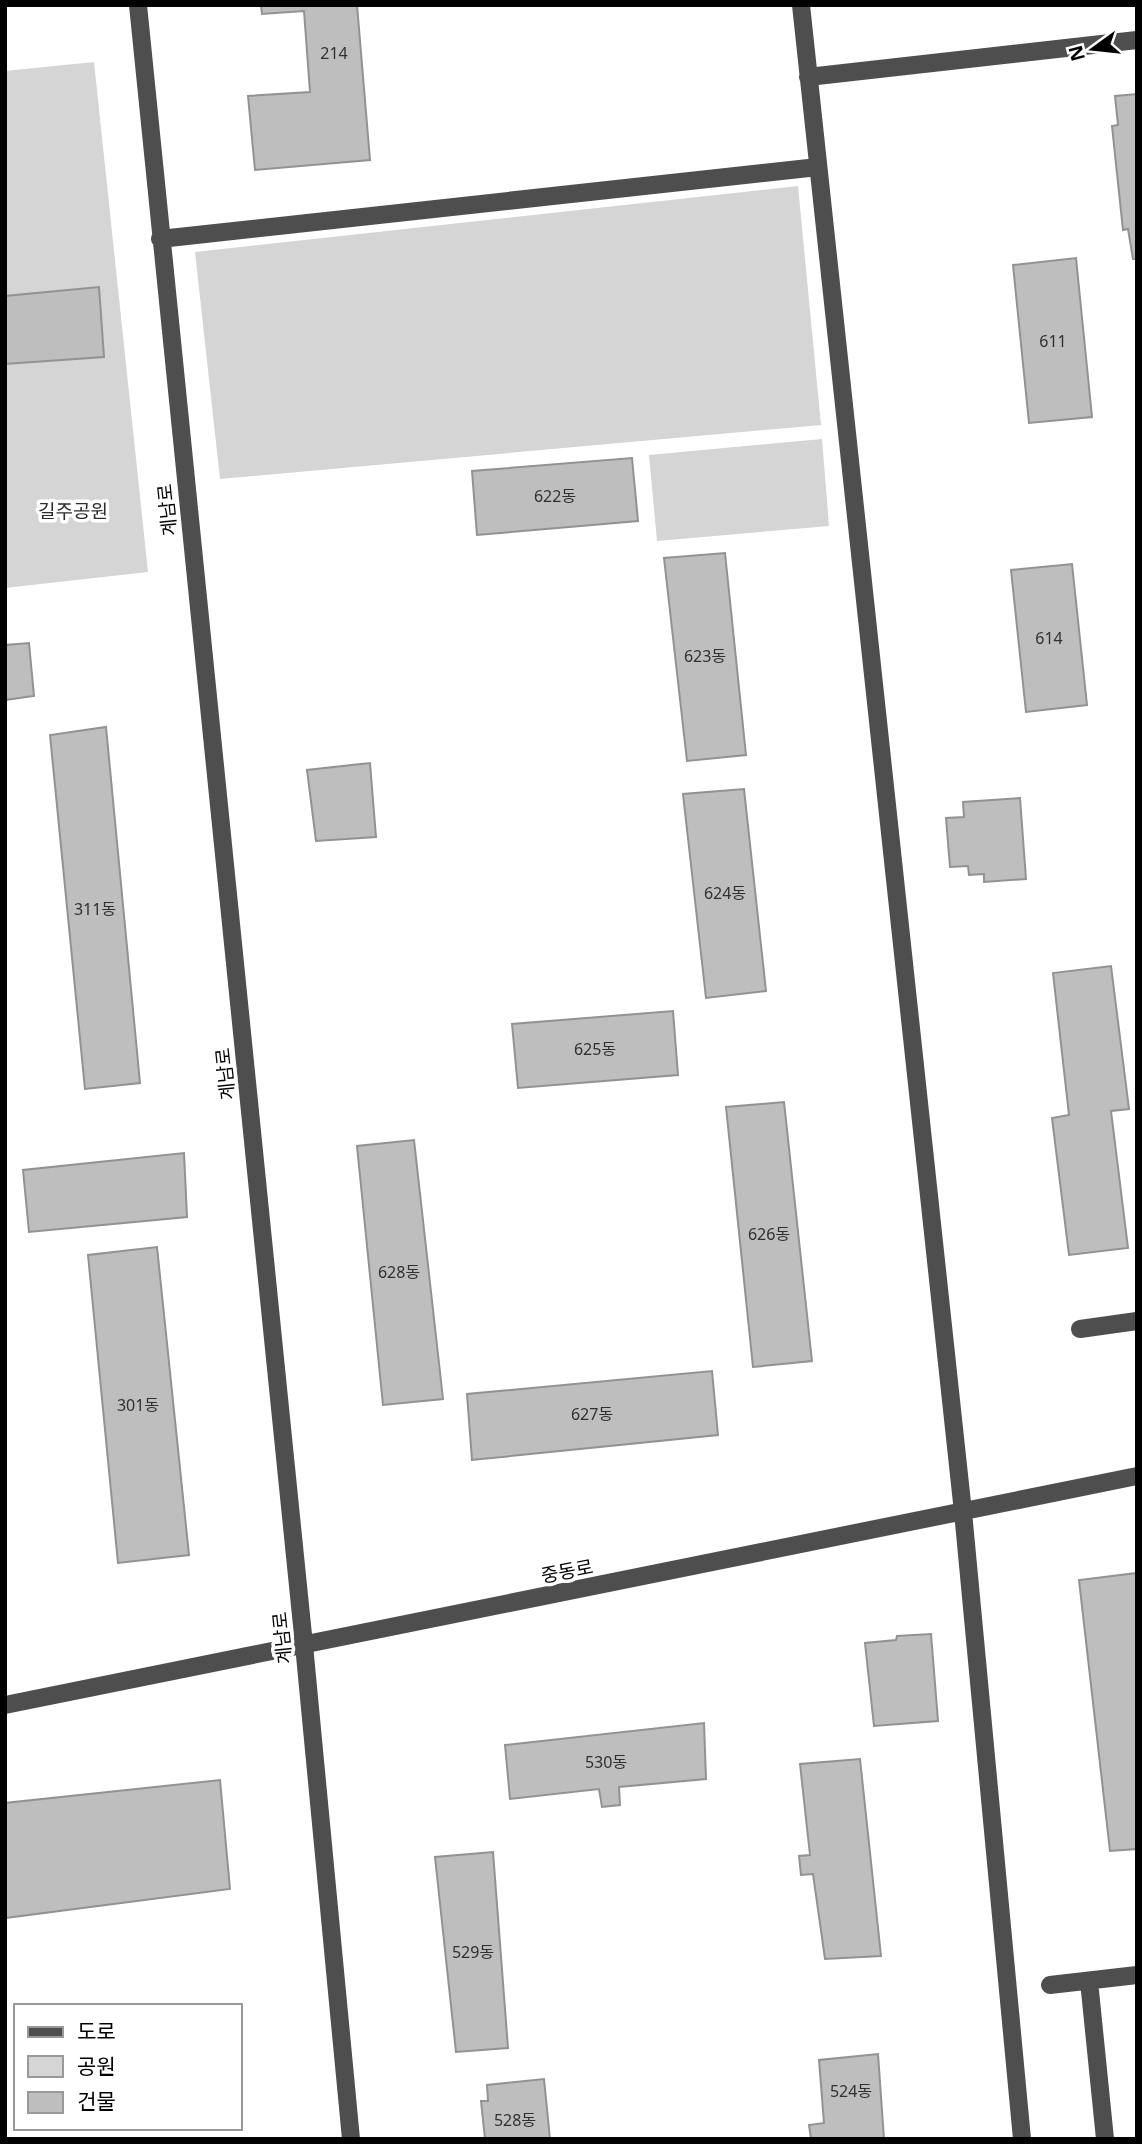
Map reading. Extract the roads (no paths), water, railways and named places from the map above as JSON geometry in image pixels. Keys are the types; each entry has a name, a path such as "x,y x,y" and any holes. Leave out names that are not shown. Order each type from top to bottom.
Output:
{"street":[{"name":"계남로","path":"138,5 304,1645 351,2139"},
{"path":"801,5 963,1512 1021,2139"},
{"path":"808,77 1137,40"},
{"path":"160,239 818,167"},
{"path":"1080,1329 1137,1321"},
{"name":"중동로","path":"5,1705 1137,1476"},
{"path":"1050,1985 1137,1975"},
{"path":"1089,1981 1105,2139"}],"park label":[{"name":"길주공원","path":"73,511"}]}
